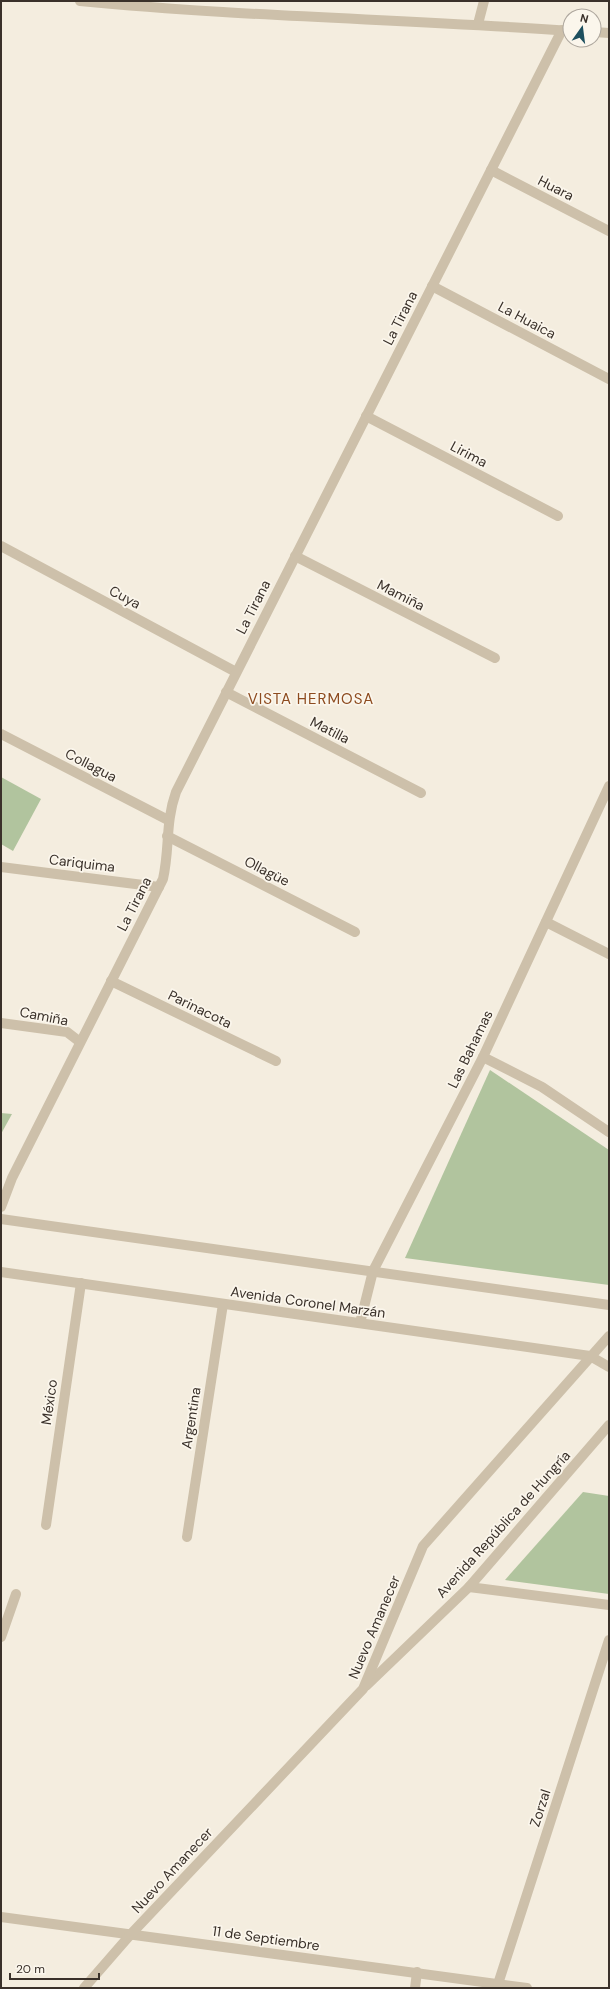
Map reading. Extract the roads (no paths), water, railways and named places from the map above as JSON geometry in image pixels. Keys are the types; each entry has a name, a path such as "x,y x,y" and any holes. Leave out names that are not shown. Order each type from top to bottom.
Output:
{"street":[{"path":"80,1 154,8 478,24 562,30"},
{"path":"478,24 484,1"},
{"name":"La Tirana","path":"1,1207 12,1178 163,879 166,866 168,820 176,792 491,170 562,37"},
{"name":"Huara","path":"491,170 609,231"},
{"name":"La Huaica","path":"432,286 609,379"},
{"name":"Lirima","path":"366,416 558,516"},
{"name":"Cuya","path":"1,546 236,672"},
{"name":"Mamiña","path":"295,556 495,658"},
{"name":"Matilla","path":"226,692 421,793"},
{"name":"Collagua","path":"1,734 168,820"},
{"name":"Las Bahamas","path":"360,1323 373,1271 483,1057 609,786"},
{"name":"Ollagüe","path":"167,836 355,932"},
{"name":"Cariquima","path":"1,867 159,887"},
{"path":"546,922 609,954"},
{"name":"Parinacota","path":"111,982 276,1061"},
{"name":"Camiña","path":"1,1023 67,1032 80,1042"},
{"path":"483,1057 542,1088 609,1132"},
{"path":"1,1219 609,1305"},
{"name":"Avenida Coronel Marzán","path":"1,1272 590,1356 609,1367"},
{"name":"México","path":"46,1526 81,1283"},
{"name":"Argentina","path":"187,1537 223,1304"},
{"name":"Nuevo Amanecer","path":"84,1988 131,1934 363,1689 423,1546 609,1336"},
{"name":"Avenida República de Hungría","path":"363,1689 469,1587 609,1425"},
{"path":"469,1587 609,1605"},
{"path":"1,1638 16,1594"},
{"name":"Zorzal","path":"498,1984 609,1640"},
{"name":"11 de Septiembre","path":"1,1917 527,1988"},
{"path":"415,1988 417,1972"}],"district":[{"name":"VISTA HERMOSA","path":"311,699"}]}
